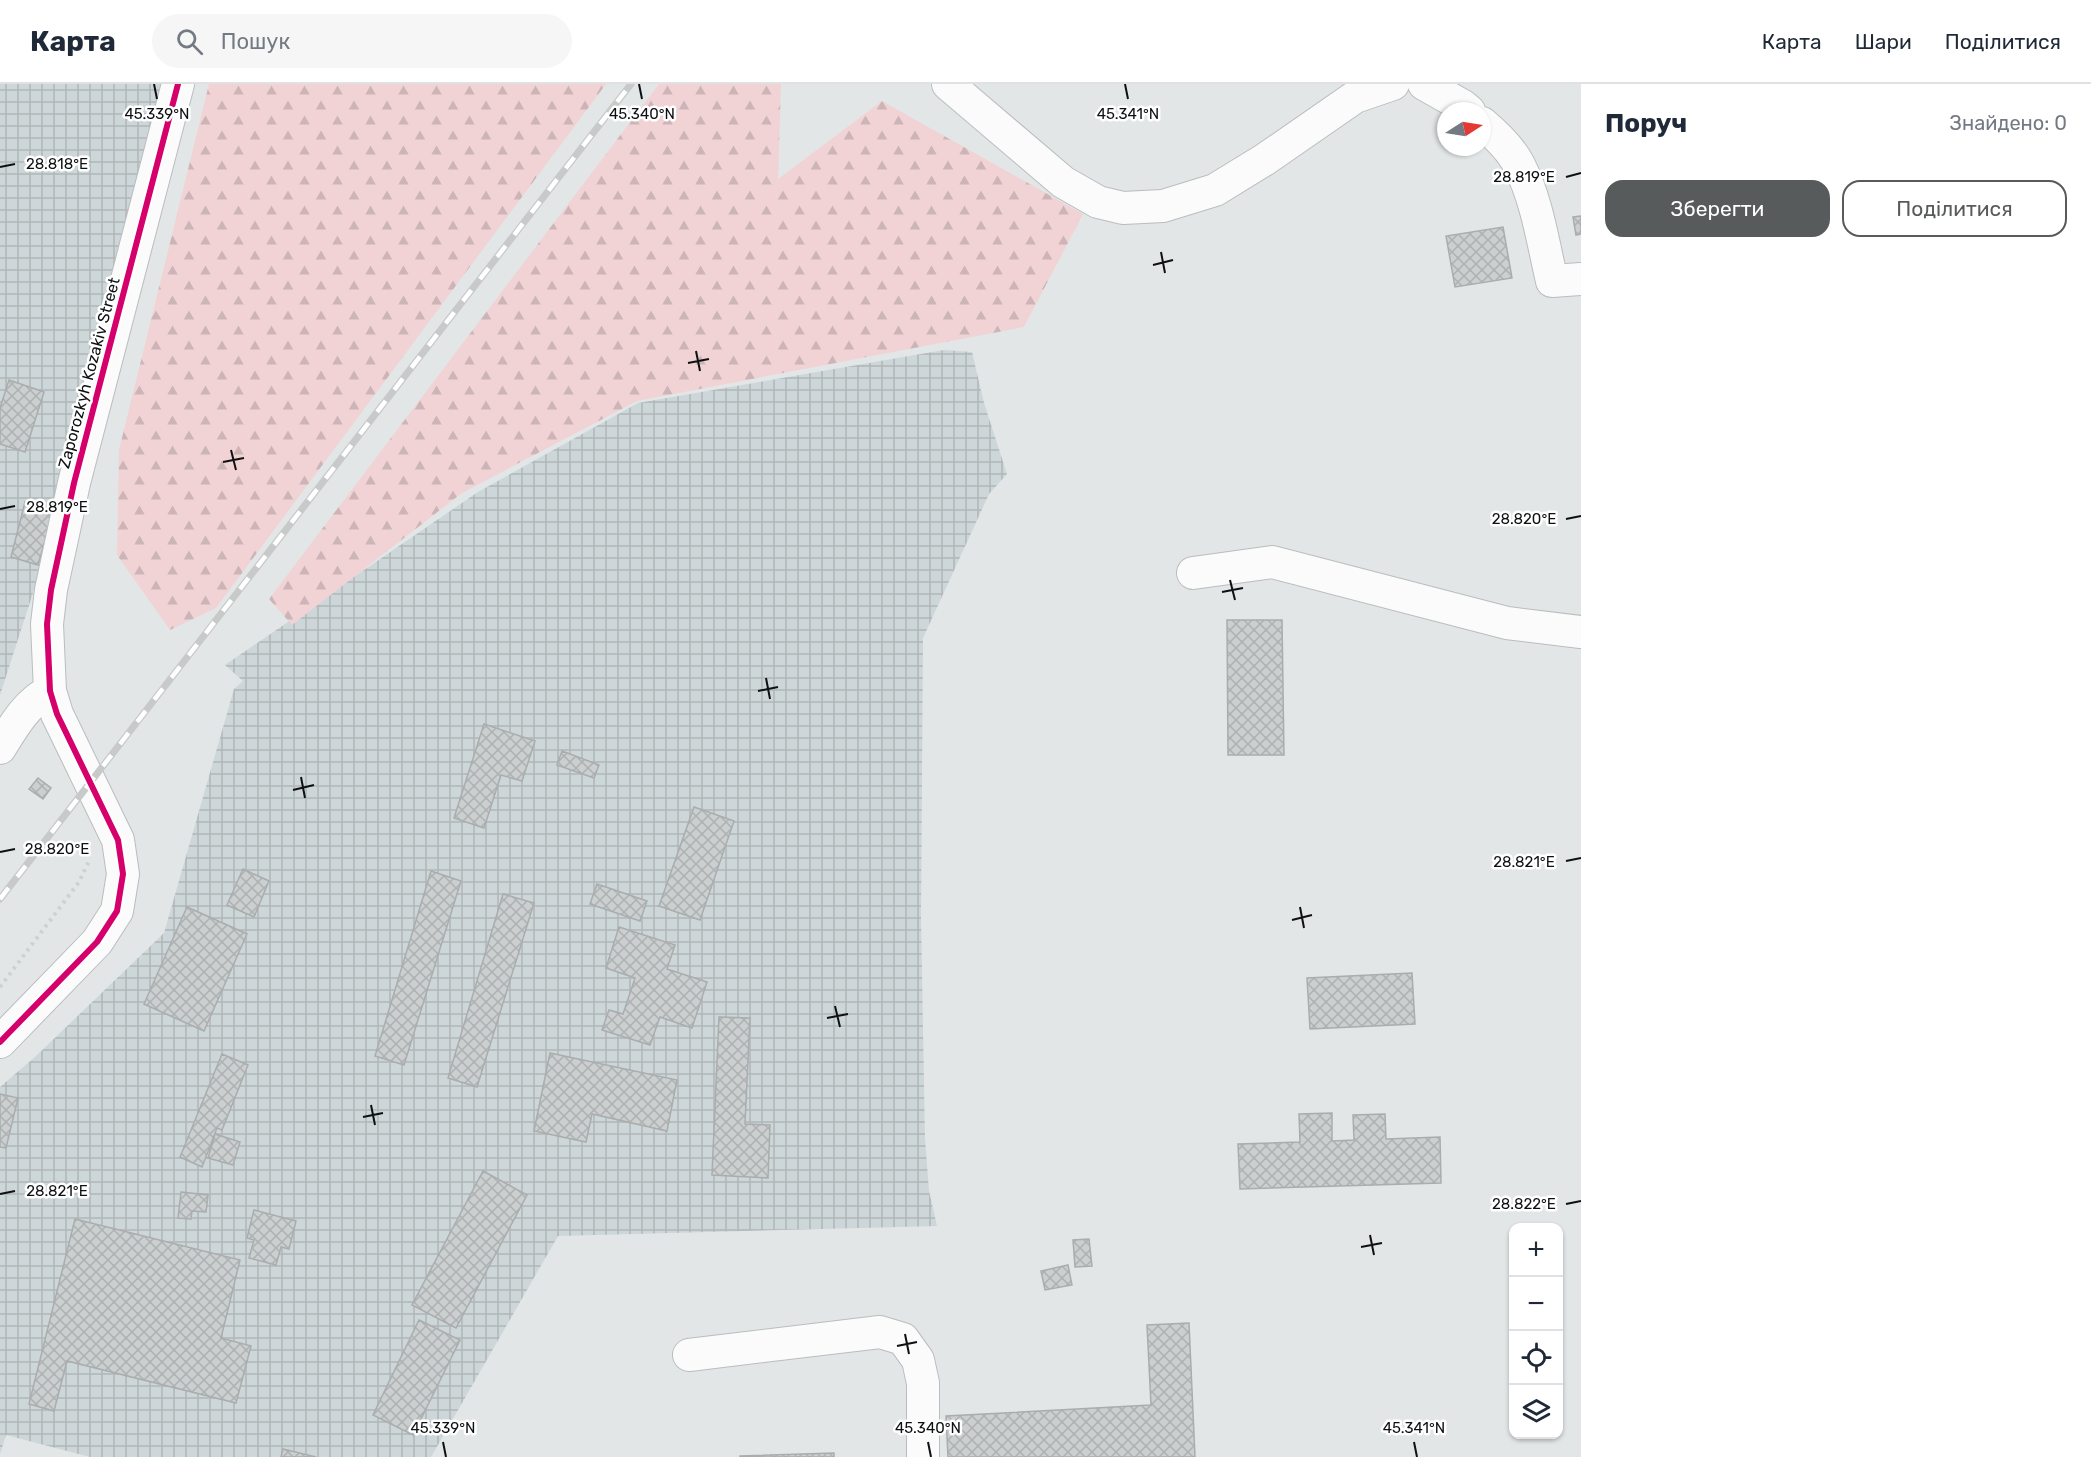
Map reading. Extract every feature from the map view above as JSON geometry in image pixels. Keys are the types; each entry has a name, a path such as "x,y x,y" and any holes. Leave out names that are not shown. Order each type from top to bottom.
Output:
{"street":[{"name":"Zaporozkyh Kozakiv Street","path":"0,1042 97,942 117,911 123,874 118,840 57,714 50,691 47,624 51,590 77,472 178,84"},
{"path":"948,84 1063,182 1098,202 1123,208 1163,206 1215,190 1264,160 1355,97 1393,84"},
{"path":"1424,84 1454,102"},
{"path":"1491,131 1519,163 1535,208 1567,280"},
{"path":"1193,573 1272,562 1508,623 1581,632"},
{"path":"0,748 28,708 39,696 50,691"},
{"path":"688,1355 880,1332 903,1339 918,1360 923,1383 923,1457"}],"path":[{"path":"0,987 79,882 90,858"}],"shaded area":[{"path":"0,84 165,84 33,593 0,695"},
{"path":"944,350 972,352 984,403 1007,474 989,494 923,638 921,918 925,1139 929,1191 937,1226 558,1236 431,1457 90,1457 6,1435 0,1454 0,1087 35,1057 164,933 234,689 243,681 225,665 478,492 638,403"}],"green space":[{"path":"209,84 606,84 216,608 170,630 117,555 119,450"},
{"path":"659,84 781,84 778,179 882,101 1083,214 1024,327 637,401 462,493 292,625 269,599"}],"building":[{"path":"1581,216 1581,234 1576,235 1573,217"},
{"path":"1503,227 1512,278 1455,287 1446,236"},
{"path":"9,380 44,392 25,452 0,444 0,408"},
{"path":"25,502 54,510 38,565 11,557"},
{"path":"1227,620 1282,620 1284,755 1228,755"},
{"path":"484,724 535,741 522,781 501,775 484,828 454,818"},
{"path":"562,751 599,765 594,778 557,765"},
{"path":"38,778 51,788 43,799 29,789"},
{"path":"694,807 734,821 700,920 659,906"},
{"path":"243,869 269,881 254,917 227,905"},
{"path":"431,871 461,881 404,1065 375,1056"},
{"path":"597,884 647,901 640,921 590,904"},
{"path":"503,894 534,903 477,1087 448,1078"},
{"path":"187,907 247,934 204,1031 144,1004"},
{"path":"619,927 675,945 667,969 707,982 692,1028 660,1017 650,1045 602,1030 609,1010 623,1014 635,978 606,968"},
{"path":"1412,973 1415,1024 1310,1029 1307,978"},
{"path":"719,1017 750,1018 745,1124 770,1125 768,1178 712,1175"},
{"path":"550,1053 677,1080 667,1131 592,1114 586,1142 534,1131"},
{"path":"222,1054 248,1065 222,1130 217,1128 202,1167 180,1157"},
{"path":"0,1094 18,1098 6,1148 0,1147"},
{"path":"1332,1113 1332,1141 1354,1140 1353,1115 1385,1114 1386,1139 1440,1137 1441,1183 1240,1189 1238,1144 1300,1142 1299,1114"},
{"path":"215,1134 240,1142 233,1165 208,1158"},
{"path":"483,1171 527,1195 456,1328 412,1305"},
{"path":"181,1192 208,1195 206,1212 192,1211 191,1219 178,1218"},
{"path":"254,1210 296,1221 289,1249 281,1247 276,1265 249,1258 254,1240 247,1238"},
{"path":"75,1219 240,1260 221,1338 251,1346 236,1403 67,1361 54,1411 29,1404"},
{"path":"1089,1239 1092,1266 1075,1267 1073,1240"},
{"path":"1068,1265 1072,1285 1045,1290 1041,1271"},
{"path":"419,1320 460,1340 413,1435 373,1415"},
{"path":"1189,1323 1195,1457 948,1457 946,1416 1151,1405 1147,1325"},
{"path":"283,1449 316,1457 281,1457"},
{"path":"834,1453 834,1457 740,1457 740,1456"}],"railway":[{"path":"0,899 631,84"}],"cycle path":[{"path":"0,1042 97,942 117,911 123,874 118,840 57,714 50,691 47,624 51,590 74,483 178,84"}]}
